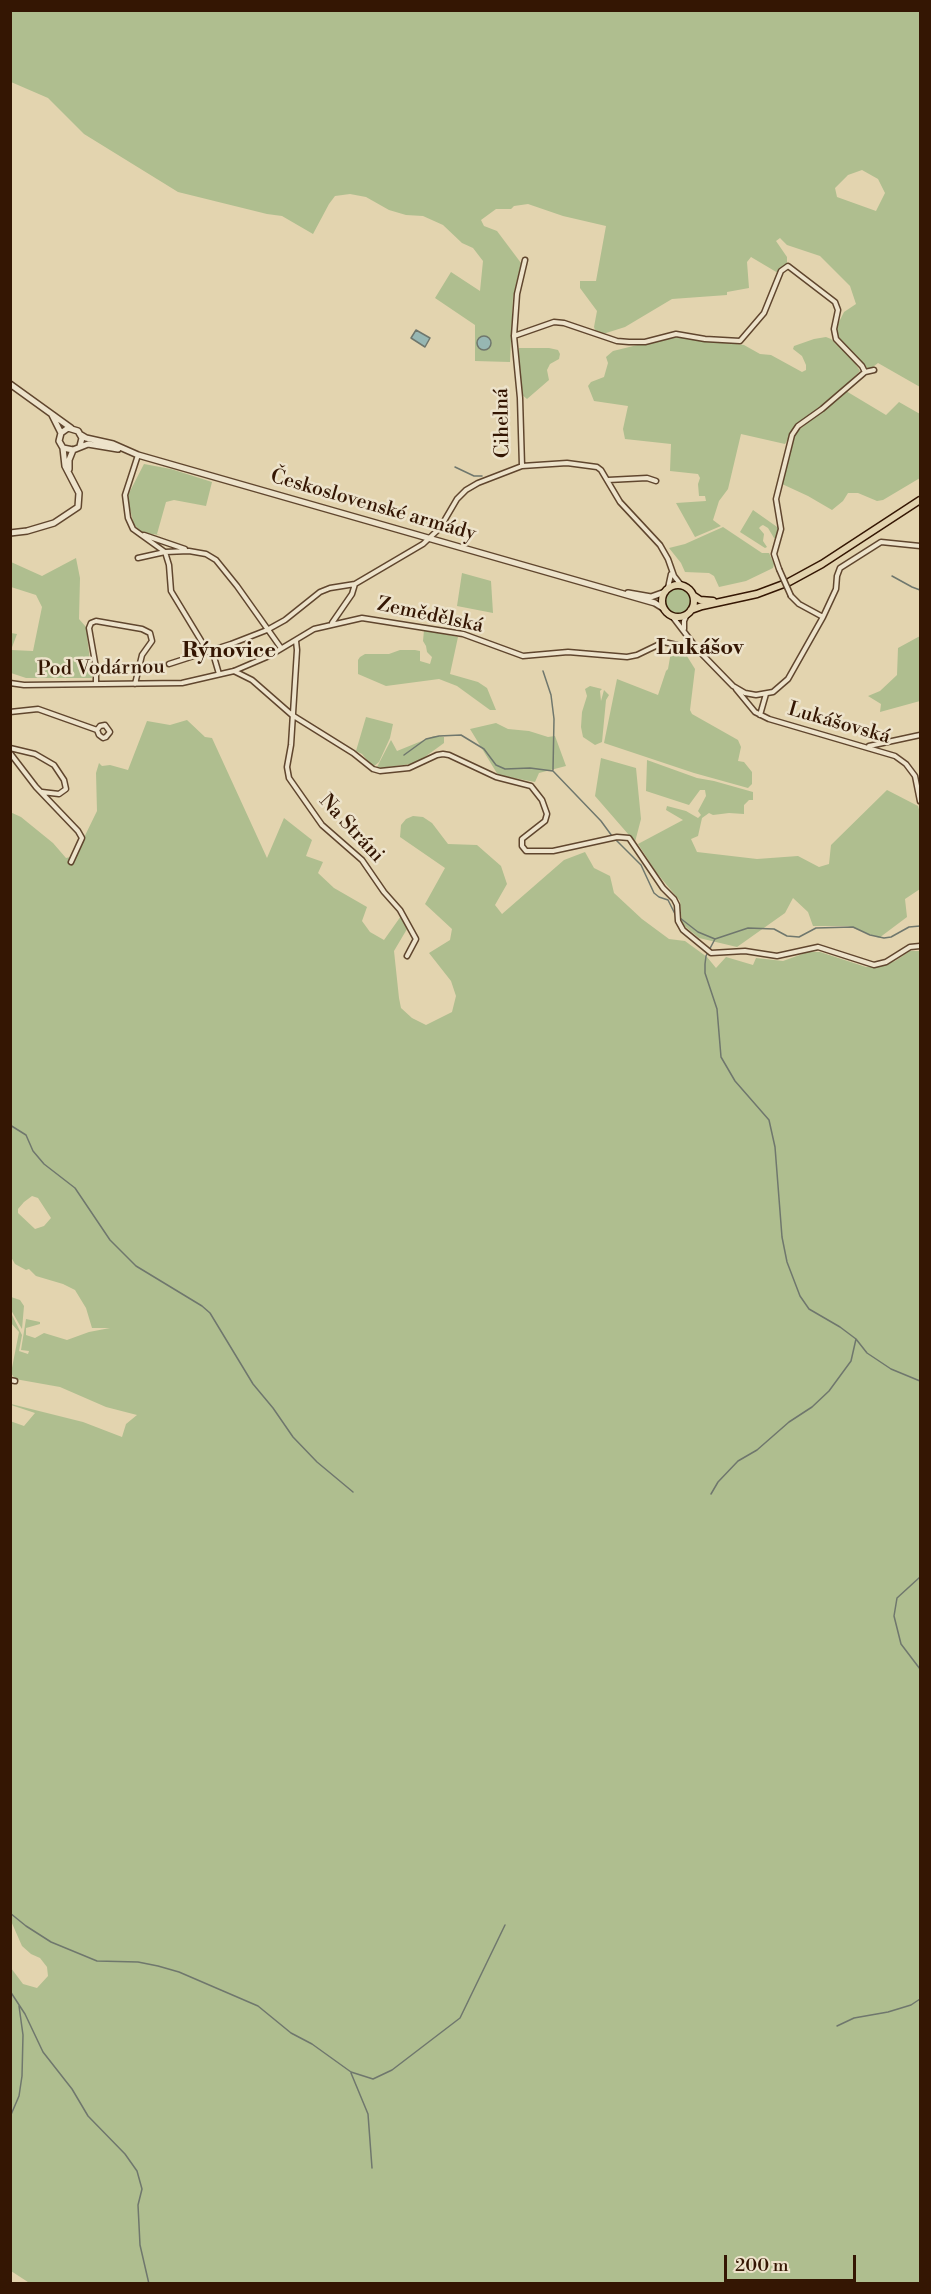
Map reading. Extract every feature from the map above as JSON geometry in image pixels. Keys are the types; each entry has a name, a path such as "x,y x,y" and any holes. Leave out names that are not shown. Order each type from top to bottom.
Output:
{"main road":[{"path":"672,616 680,617 689,612 773,589 805,574 921,500"},
{"path":"681,585 689,588 694,596 702,601 726,601"},
{"name":"Československé armády","path":"666,590 681,585"},
{"path":"663,608 662,600 666,590"},
{"path":"689,612 694,603 694,596"},
{"name":"Československé armády","path":"663,608 672,616"}],"street":[{"name":"Cihelná","path":"355,584 428,539 440,528 457,499 466,490 522,466 520,398 514,336 517,294 525,260"},
{"path":"514,336 554,322 629,342 645,342 676,334 705,339 740,341 764,313 781,271 791,266 835,302 838,310 835,336 865,372"},
{"path":"823,617 799,604 791,596 779,569 774,554 781,529 776,499 792,435 798,426 822,410 865,372 874,370"},
{"path":"10,384 51,414 75,428 81,435 80,446 73,450 68,471"},
{"path":"10,533 44,527 62,519 78,507 80,499 65,463 63,448 59,441 61,433 51,414"},
{"path":"61,433 75,428"},
{"name":"Československé armády","path":"81,435 113,444 123,450"},
{"name":"Československé armády","path":"80,446 94,444 123,450 615,591 656,603 663,608"},
{"path":"63,448 73,450"},
{"path":"138,455 125,495 128,518 133,529 165,552 169,565 171,591 210,651 219,674"},
{"path":"522,466 567,463 597,467 608,480 620,502 660,545 675,578 681,585"},
{"path":"608,480 650,478 656,481"},
{"path":"138,533 189,551 206,554 216,560 281,648"},
{"path":"760,715 766,694 778,689 788,679 823,617 836,590 838,572 845,564 881,542 920,546"},
{"path":"138,558 165,552 189,551"},
{"path":"666,590 671,580 671,567"},
{"path":"169,664 267,630 285,620 320,592 355,584 352,594 332,624"},
{"name":"Československé armády","path":"615,591 651,597 666,590"},
{"path":"685,632 684,623 689,612"},
{"name":"Československé armády","path":"672,616 698,650 733,686 749,694 766,694"},
{"name":"Zemědělská","path":"234,671 258,662 314,629 362,618 463,634 523,656 568,652 627,657 637,655 664,642 698,650"},
{"path":"96,683 96,668 89,628 96,621 142,629 150,633 152,641 142,655 135,684"},
{"name":"Na Stráni","path":"296,641 287,767 289,778 322,825 362,860 407,920 416,939 407,956"},
{"path":"234,671 252,680 292,715 353,753 373,769 380,771 409,768 437,755 449,755 496,777 531,786 542,800 547,814 545,821 522,840 522,846 526,851 553,851 617,837 629,838 663,888 674,899 677,905 678,921 683,930 708,951 720,954 745,951 777,956 818,947 874,965 886,962 910,947 921,946"},
{"name":"Pod Vodárnou","path":"10,682 24,685 182,683 234,671"},
{"name":"Lukášovská","path":"733,686 746,703 760,715 895,756 906,764 915,776 921,801"},
{"path":"10,712 38,709 97,730"},
{"path":"865,746 921,735"},
{"path":"10,747 47,759 54,765 66,785 63,792 55,795 42,792"},
{"path":"10,753 82,838 71,862"}],"green space":[{"path":"11,11 920,11 920,387 878,363 869,370 839,341 835,330 844,312 856,304 850,286 820,256 787,245 780,238 776,241 787,257 787,263 778,273 751,257 747,262 749,288 727,292 727,295 672,299 625,327 603,334 595,330 597,311 580,288 580,281 596,281 606,226 563,216 528,204 514,206 511,209 496,209 481,220 484,226 497,231 521,263 513,297 510,362 475,361 475,325 435,298 451,272 480,291 483,261 473,248 462,243 443,225 423,216 406,215 389,210 366,197 350,194 335,196 313,234 282,216 178,192 84,134 48,98 11,82","holes":["862,170 878,179 885,193 876,211 837,197 835,188 848,175"]},
{"path":"674,336 744,345 760,354 771,355 802,372 806,370 806,365 802,356 793,349 794,346 826,337 853,360 860,371 831,400 796,425 785,444 741,434 728,489 719,501 713,520 721,526 695,537 676,503 706,501 705,496 699,496 700,478 698,474 670,471 671,444 625,439 623,429 628,406 594,401 588,386 591,382 604,377 608,363 606,357 613,351"},
{"path":"519,348 549,348 558,350 560,354 559,359 550,364 547,370 549,380 527,399 521,394 517,364"},
{"path":"846,391 886,415 899,402 920,414 920,478 883,500 877,501 858,493 848,493 843,501 832,510 782,484 791,440 795,433"},
{"path":"144,464 171,469 212,482 206,506 174,500 166,502 157,534 160,535 143,533 134,525 127,497"},
{"path":"753,510 780,529 777,539 768,528 763,525 759,528 764,534 763,541 767,547 765,548 740,532"},
{"path":"723,527 762,553 769,553 774,564 773,568 746,581 719,587 714,576 709,573 685,572 669,548 685,544"},
{"path":"76,558 80,578 79,619 86,627 92,678 26,678 11,673 11,650 33,651 42,607 36,595 11,587 11,562 42,576"},
{"path":"462,573 491,581 493,613 457,606"},
{"path":"678,588 687,592 691,601 687,610 678,614 669,610 665,601 669,592"},
{"path":"424,630 458,637 450,674 478,682 487,688 496,710 490,710 457,686 439,679 386,686 358,674 358,660 365,654 389,654 400,650 415,650 420,651 420,661 430,664 432,657 427,652 423,641"},
{"path":"11,633 17,634 11,650"},
{"path":"920,636 920,701 880,712 881,704 868,696 880,691 897,675 898,648"},
{"path":"672,646 685,653 695,669 690,710 692,714 738,740 741,747 738,761 744,762 752,772 752,784 748,788 604,743 617,679 658,695 668,669"},
{"path":"590,686 602,689 600,691 601,701 604,690 609,695 606,700 602,742 595,745 583,737 581,727 582,712 587,696 585,689"},
{"path":"366,717 393,724 390,738 379,762 373,767 362,754 356,751"},
{"path":"187,720 205,737 212,738 267,858 284,818 312,840 306,856 323,862 318,873 334,888 367,907 362,921 370,932 384,940 401,916 407,929 394,951 401,1008 412,1018 426,1025 452,1012 456,996 451,981 429,953 450,940 452,929 425,904 445,868 400,837 401,825 413,816 423,817 432,823 448,844 477,845 501,866 507,884 495,905 502,914 564,860 585,852 594,868 610,876 614,893 642,919 669,939 685,941 707,957 716,968 726,957 753,965 756,958 783,961 808,952 820,952 866,967 880,966 895,961 910,951 920,951 920,2283 31,2284 11,2271 11,1968 23,1984 37,1988 48,1976 47,1967 40,1958 22,1946 11,1921 10,1421 24,1426 35,1413 11,1404 83,1422 122,1437 126,1424 137,1415 106,1407 60,1387 15,1379 11,1373 19,1332 11,1323 11,1313 22,1335 19,1351 28,1354 29,1351 21,1350 26,1319 40,1322 40,1324 26,1328 26,1335 35,1338 44,1333 67,1340 110,1328 92,1328 86,1308 75,1290 36,1276 29,1269 26,1270 15,1264 11,1257 10,812 21,817 53,843 66,858 75,856 97,811 96,773 99,763 102,766 110,765 128,770 147,721 170,725","holes":["32,1196 38,1198 51,1218 44,1226 35,1229 18,1213 18,1209"]},
{"path":"496,723 508,729 529,731 548,737 555,736 566,766 539,773 535,782 498,775 470,729"},
{"path":"434,736 444,737 444,743 422,759 411,764 377,767 391,740 397,751"},
{"path":"601,758 636,768 641,819 635,842 595,796"},
{"path":"647,760 697,778 753,792 753,800 749,800 744,805 744,814 713,815 709,813 702,818 698,836 691,839 697,852 757,859 798,856 819,867 829,864 831,845 887,790 918,806 920,813 920,889 905,899 907,917 879,938 848,926 813,926 808,912 793,898 785,913 737,947 699,938 682,924 680,901 656,872 638,844 683,820 666,810 667,806 686,811 698,818 701,815 698,811 706,796 705,790 700,790 689,805 646,791"},
{"path":"11,1297 20,1300 24,1306 22,1329 11,1310"}],"water":[{"path":"416,330 430,338 425,347 411,338"},
{"path":"484,336 489,338 491,343 489,348 484,350 479,348 477,343 479,338"}],"waterway":[{"path":"455,467 474,476 482,476"},
{"path":"892,576 920,590"},
{"path":"543,671 551,695 554,719 553,770"},
{"path":"404,755 426,739 461,735 484,749 496,765 505,769 530,768 553,771 601,821 612,836"},
{"path":"615,839 641,865 654,893 668,900 675,914"},
{"path":"680,918 698,932 715,939 748,928 774,929 787,936 799,937 816,928 853,927 870,935 884,938 891,937 909,927 920,926"},
{"path":"715,939 706,956 705,973 717,1009 721,1057 735,1081 769,1120 775,1147 782,1237 787,1262 800,1296 809,1309 856,1339 867,1353 891,1369 920,1381"},
{"path":"10,1125 26,1135 33,1151 44,1164 75,1188 110,1240 136,1266 210,1313 253,1384 293,1437 317,1462 353,1492"},
{"path":"711,1494 718,1482 738,1461 757,1450 829,1391 851,1361 856,1339"},
{"path":"920,1577 897,1598 894,1616 901,1644 920,1669"},
{"path":"10,1913 51,1942 97,1961 138,1962 158,1966 179,1972 258,2006 291,2033 312,2044 351,2072 373,2079 392,2070 460,2018 505,1925"},
{"path":"10,1991 25,2014 43,2052 72,2089 88,2116 125,2154 137,2171 142,2189 138,2205 140,2245 149,2284"},
{"path":"837,2026 854,2018 911,2005 920,1999"},
{"path":"10,2117 19,2096 22,2076 23,2035 19,2006"},
{"path":"351,2073 368,2114 372,2168"}],"district":[{"name":"Lukášov","path":"700,649"},
{"name":"Rýnovice","path":"229,652"}]}
